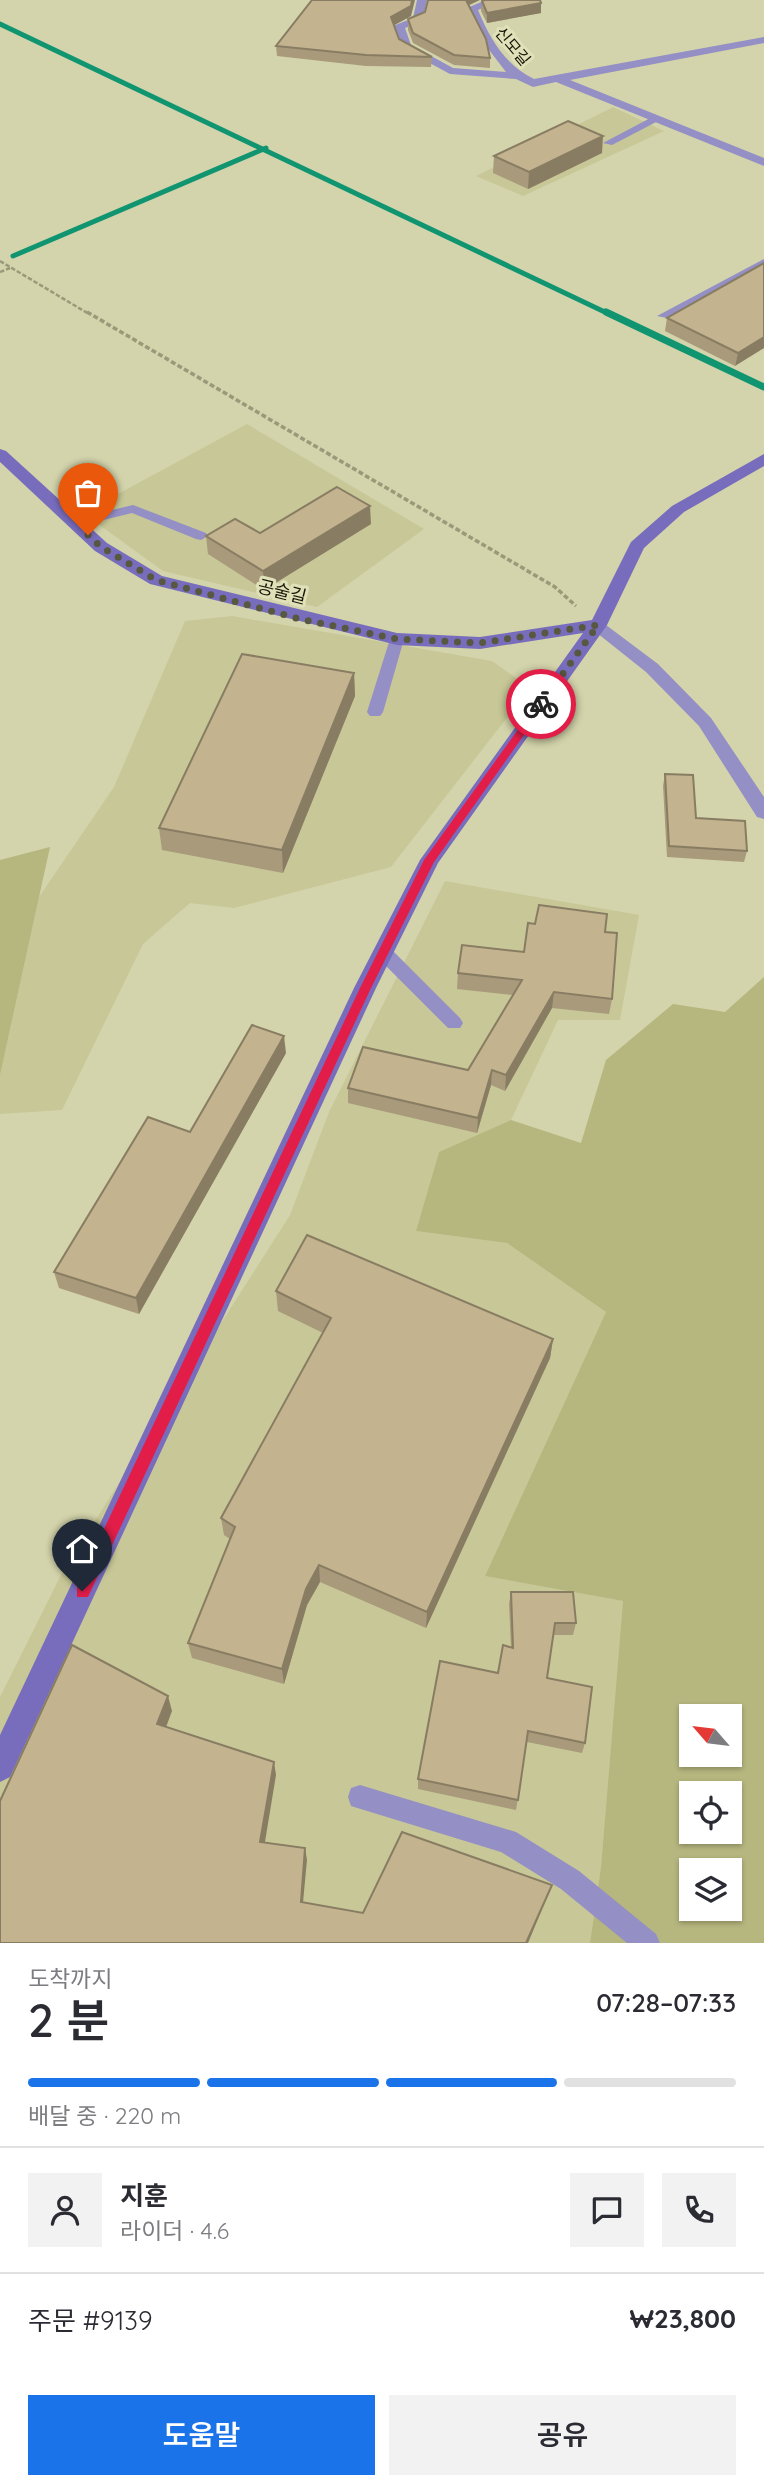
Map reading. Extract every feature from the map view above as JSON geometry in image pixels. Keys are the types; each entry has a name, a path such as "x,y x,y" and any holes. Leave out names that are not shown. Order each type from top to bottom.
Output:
{"street":[{"path":"422,0 418,20 399,26 405,47 450,71 514,76"},
{"name":"신모길","path":"497,0 472,8 483,35 514,76 533,83 558,78"},
{"path":"558,78 764,40"},
{"path":"558,78 764,162"},
{"name":"공술길","path":"0,454 101,547 156,580 300,619 397,639 480,643 598,625"},
{"path":"0,1768 383,953 430,860 598,625 637,546 678,509 764,459"},
{"path":"598,625 652,668 705,722 764,812"}],"lane":[{"path":"608,143 656,118"},
{"path":"663,316 764,262"},
{"path":"75,523 133,509 201,536"},
{"path":"375,712 397,639"},
{"path":"383,953 453,1023"},
{"path":"360,1797 506,1841 570,1880 647,1943"}],"path":[{"path":"0,261 555,587 598,625"},
{"path":"0,272 11,268"}],"shaded area":[{"path":"613,107 664,131 523,196 476,176"},
{"path":"247,424 424,529 317,607 163,571 83,513"},
{"path":"232,616 492,661 530,688 391,867 234,908 190,903 143,944 62,1110 0,1114 0,1075 39,897 114,787 185,621"},
{"path":"50,847 0,1075 0,860"},
{"path":"445,881 639,915 620,1020 558,1020 511,1120 439,1152 416,1231 507,1243 606,1312 485,1576 623,1601 601,1867 590,1943 0,1943 0,1697 63,1571 290,1215 329,1112"},
{"path":"764,977 764,1943 590,1943 601,1867 623,1601 485,1576 606,1312 507,1243 416,1231 439,1152 511,1120 581,1143 606,1060 673,1004 725,1012"}],"building":[{"path":"312,0 412,0 411,6 391,17 399,39 432,57 366,55 276,46"},
{"path":"428,0 466,0 486,39 490,58 454,55 413,33 408,19 425,12"},
{"path":"540,0 541,3 487,13 482,1"},
{"path":"568,121 603,136 529,172 494,156"},
{"path":"764,263 764,337 738,353 667,318"},
{"path":"337,487 370,506 263,571 206,536 235,519 260,533"},
{"path":"242,654 354,673 282,850 159,828"},
{"path":"665,774 693,775 696,818 745,821 747,851 669,846"},
{"path":"539,905 607,914 605,932 617,933 612,999 554,992 506,1075 492,1070 478,1118 348,1088 363,1047 468,1070 522,980 458,973 462,945 524,952 528,923 535,924"},
{"path":"252,1025 284,1036 136,1298 54,1272 148,1117 190,1132"},
{"path":"307,1235 553,1339 427,1612 319,1565 306,1589 282,1669 188,1643 235,1527 221,1518 331,1318 276,1291"},
{"path":"511,1592 573,1592 576,1623 555,1623 547,1678 592,1687 585,1743 528,1731 518,1800 418,1779 440,1661 498,1673 503,1645 513,1648"},
{"path":"72,1645 168,1696 157,1724 274,1762 260,1842 305,1848 301,1902 363,1913 402,1832 552,1885 526,1943 0,1943 0,1801"}],"waterway":[{"path":"0,24 263,149"},
{"path":"13,256 263,149"},
{"path":"263,149 609,314"},
{"path":"606,312 764,387"}],"way so far":[{"path":"88,535 101,547 156,580 300,619 397,639 480,643 598,625 541,704"}],"route":[{"path":"82,1591 365,988 430,860 541,704"}]}
